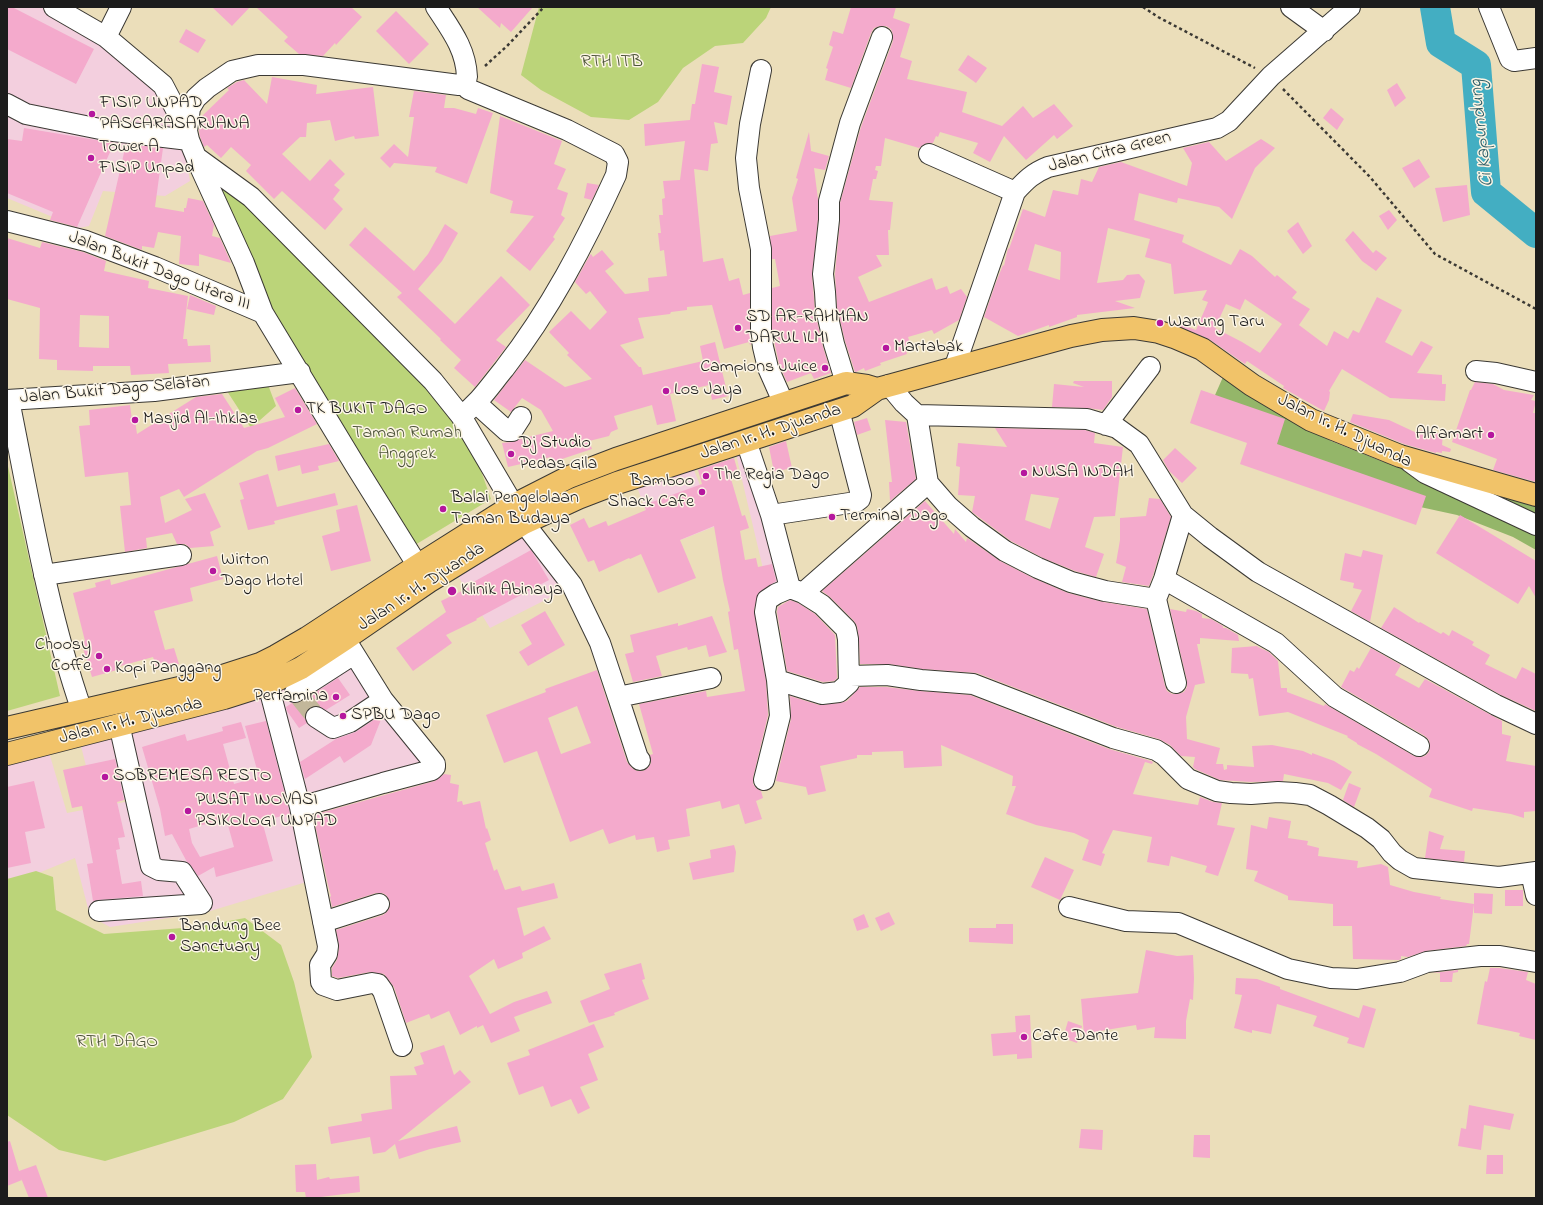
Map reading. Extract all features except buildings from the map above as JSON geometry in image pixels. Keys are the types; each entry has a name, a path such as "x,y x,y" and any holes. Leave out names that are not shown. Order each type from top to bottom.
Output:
{"main road":[{"name":"Jalan Ir. H. Djuanda","path":"518,514 578,498 617,483 853,406 883,387 955,366 1071,336 1102,330 1134,328 1159,332 1174,337 1202,349 1252,385 1311,420 1400,456"},
{"name":"Jalan Ir. H. Djuanda","path":"7,728 201,683 260,664 422,574 589,468 846,383 883,387"},
{"path":"1400,456 1536,496"},
{"name":"Jalan Ir. H. Djuanda","path":"7,754 224,698 286,688 350,647 422,574"},
{"path":"82,711 88,733"}],"street":[{"path":"54,7 106,37 163,85 191,143 244,263 263,312 422,574"},
{"path":"106,37 121,7"},
{"path":"436,7 460,45 467,66 466,83"},
{"path":"1291,7 1324,31"},
{"name":"Jalan Citra Green","path":"955,366 1015,192 1035,172 1048,167 1217,128 1229,121 1271,76 1350,7"},
{"path":"1489,7 1510,59 1536,58"},
{"path":"846,383 834,344 826,309 826,292 823,274 829,220 829,201 850,123 882,37"},
{"path":"191,143 190,108 196,98 232,71 258,65 304,65 466,83 573,133 614,154 618,162 616,175 593,224 556,292 521,347 476,404 461,416"},
{"path":"761,70 750,124 746,158 749,188 762,249 761,332 763,347 768,368 784,404"},
{"path":"7,104 26,114 98,129 191,143 251,196 433,381 461,416 518,514 572,585 600,643 638,758 640,760"},
{"path":"929,154 1015,192"},
{"name":"Jalan Bukit Dago Utara III","path":"11,227 86,241 162,270 263,312"},
{"path":"1106,425 1150,367"},
{"path":"1476,371 1496,373 1536,382"},
{"name":"Jalan Bukit Dago Selatan","path":"82,711 44,575 8,400 154,391 300,372"},
{"path":"883,387 917,415 928,483 948,506 972,527 1005,551 1038,568 1071,582 1105,592 1156,599"},
{"path":"476,404 507,431 512,431 521,417"},
{"path":"771,515 856,502 860,499 861,495 839,410"},
{"path":"917,415 1087,419 1117,428 1139,444 1182,515 1258,572 1496,705 1536,724"},
{"path":"746,441 797,591 822,605 846,630 848,639 849,683 838,692 822,694 778,680"},
{"name":"Jalan Ir. H. Djuanda","path":"1400,456 1426,473 1536,525"},
{"path":"764,780 780,716 778,680 765,612 767,600 776,594 797,591 928,483"},
{"path":"1176,683 1156,599 1164,579 1182,515"},
{"path":"44,575 181,555"},
{"path":"1164,579 1276,643 1335,698 1418,746"},
{"path":"300,807 435,768 435,764 383,700 350,647"},
{"path":"850,676 887,675 920,680 973,684 1113,738 1156,750 1164,755 1188,779 1217,791 1231,793 1289,792 1310,795 1367,828 1381,839 1392,853 1400,860 1414,868 1500,877 1534,873 1536,895"},
{"path":"618,697 710,678"},
{"path":"286,688 300,807 328,946 327,954 320,965 321,982 323,985 337,990 372,982 378,984 383,991 402,1046"},
{"path":"316,717 333,728 350,722 383,700"},
{"path":"99,911 202,903 182,872 159,870 151,866 119,724"},
{"path":"323,922 379,904"},
{"path":"1070,908 1126,921 1178,923 1288,969 1331,978 1357,979 1400,972 1428,962 1480,956 1500,956 1536,962"}],"path":[{"path":"466,83 507,46 544,7"},
{"path":"1143,7 1158,17 1271,76 1370,178 1436,254 1536,309"}],"shaded area":[{"name":"FISIP UNPAD PASCARASARJANA","path":"7,7 41,7 87,35 158,84 180,124 190,181 165,196 103,191 89,226 79,228 7,198"},
{"path":"746,444 781,585 769,594 735,450"},
{"path":"692,465 716,526 660,548 637,487"},
{"path":"523,530 569,588 490,628 456,573"},
{"name":"Pertamina","path":"354,640 429,763 307,801 276,690"},
{"name":"PUSAT INOVASI PSIKOLOGI UNPAD","path":"267,694 313,880 207,912 110,927 90,916 75,858 7,886 7,761 48,749 67,813 130,801 129,799 96,806 80,742"}],"green space":[{"name":"RTH ITB","path":"539,7 771,7 766,18 743,43 715,46 683,68 658,102 629,120 591,117 541,90 521,75"},
{"name":"Taman Rumah Anggrek","path":"211,172 429,385 452,419 480,468 491,499 410,548 267,313"},
{"path":"1223,377 1331,441 1381,461 1496,489 1536,505 1536,550 1513,537 1457,515 1365,495 1208,411"},
{"path":"267,382 276,406 251,428 225,388"},
{"path":"7,462 60,696 7,711"},
{"name":"RTH DAGO","path":"36,871 53,877 56,910 104,934 196,927 245,918 281,945 294,982 312,1057 283,1099 234,1122 105,1161 59,1150 7,1115 7,879"}],"waterway":[{"name":"Ci Kapundung","path":"1435,7 1441,43 1476,65 1486,192 1536,233"}],"tunnel":[{"path":"300,697 316,717"}],"place":[{"name":"FISIP UNPAD PASCARASARJANA","path":"92,114"},
{"name":"Tower A FISIP Unpad","path":"91,158"},
{"name":"Warung Taru","path":"1160,323"},
{"name":"SD AR-RAHMAN DARUL ILMI","path":"738,328"},
{"name":"Martabak","path":"886,348"},
{"name":"Campions Juice","path":"825,368"},
{"name":"Los Jaya","path":"666,391"},
{"name":"TK BUKIT DAGO","path":"298,410"},
{"name":"Masjid Al-Ihklas","path":"135,420"},
{"name":"Alfamart","path":"1491,435"},
{"name":"Dj Studio Pedas Gila","path":"511,454"},
{"name":"NUSA INDAH","path":"1024,473"},
{"name":"The Regia Dago","path":"706,476"},
{"name":"Bamboo Shack Cafe","path":"702,492"},
{"name":"Balai Pengelolaan Taman Budaya","path":"443,509"},
{"name":"Terminal Dago","path":"832,517"},
{"name":"Wirton Dago Hotel","path":"213,571"},
{"name":"Klinik Abinaya","path":"452,591"},
{"name":"Choosy Coffe","path":"99,656"},
{"name":"Kopi Panggang","path":"107,669"},
{"name":"Pertamina","path":"336,697"},
{"name":"SPBU Dago","path":"343,716"},
{"name":"SOBREMESA RESTO","path":"105,777"},
{"name":"PUSAT INOVASI PSIKOLOGI UNPAD","path":"188,811"},
{"name":"Bandung Bee Sanctuary","path":"172,937"},
{"name":"Cafe Dante","path":"1024,1037"}]}
